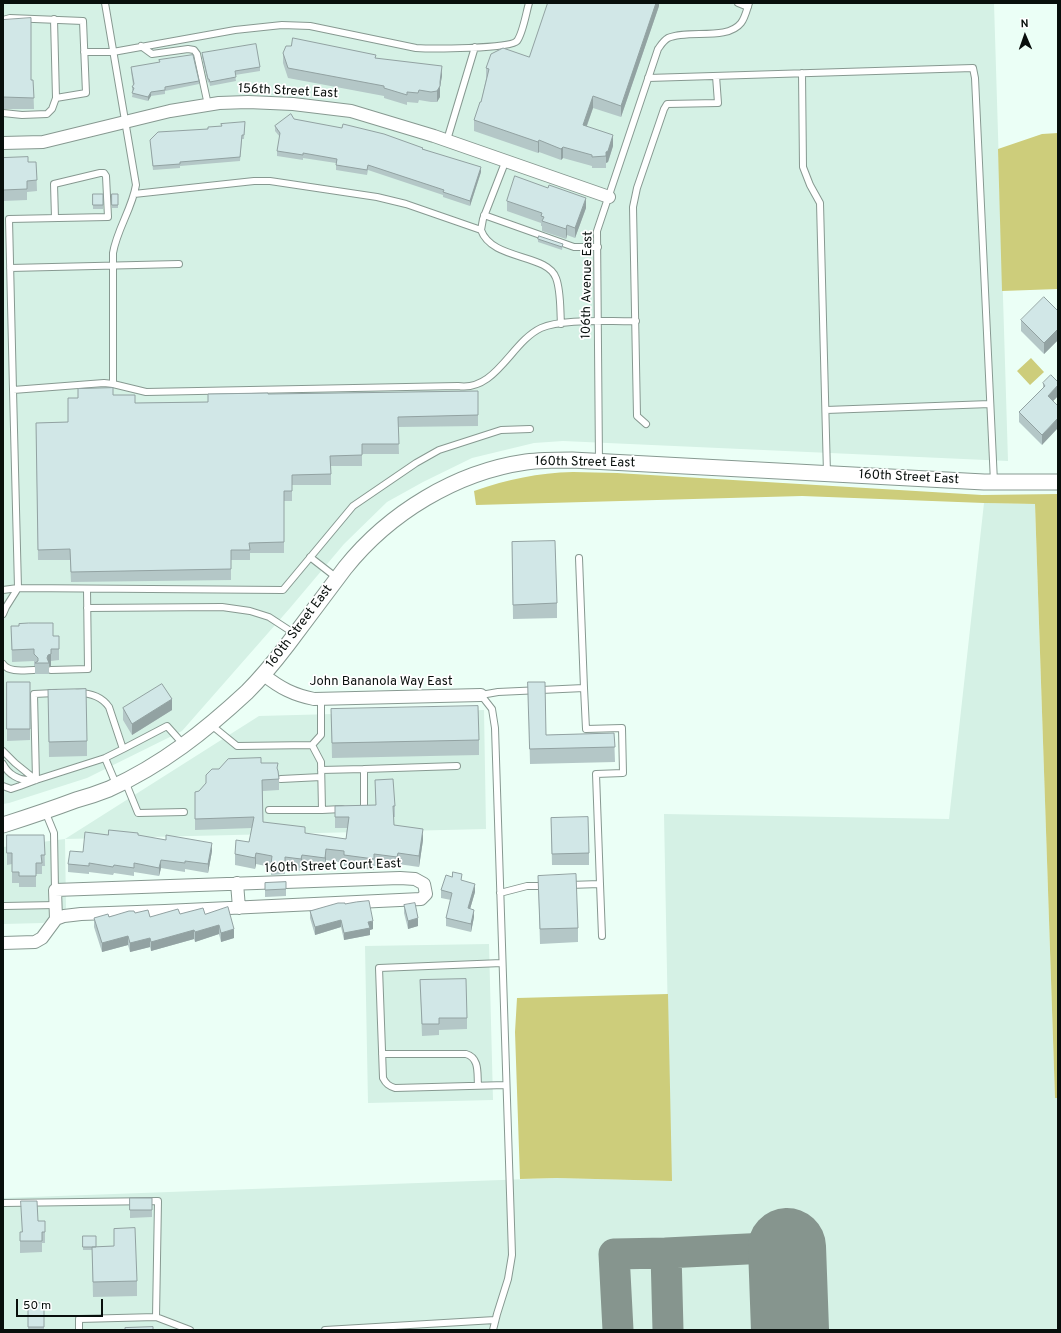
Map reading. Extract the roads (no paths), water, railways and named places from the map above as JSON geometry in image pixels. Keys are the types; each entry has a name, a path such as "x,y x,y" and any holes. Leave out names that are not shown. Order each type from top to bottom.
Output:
{"street":[{"name":"156th Street East","path":"3,143 43,142 126,123 170,111 208,105 248,102 293,104 337,108 351,111 447,140 609,197"},
{"name":"160th Street East","path":"3,825 108,789 152,767 184,745 248,691 264,675 337,579 367,544 388,525 413,505 440,490 501,467 527,462 551,460 994,482 1058,482"},
{"name":"John Bananola Way East","path":"264,675 278,687 305,697 481,695"},
{"name":"160th Street Court East","path":"55,890 400,878 415,879 424,884 426,894 421,899 81,914 64,916 56,919"},
{"path":"238,883 239,908"},
{"path":"3,943 35,942 42,938 56,919 55,890"}],"lane":[{"path":"105,3 136,178 134,194 116,237 113,253 113,384"},
{"path":"84,52 113,52 256,27 287,25 310,26 416,48 429,49 510,45 516,42 520,36 530,3"},
{"path":"738,3 748,5"},
{"name":"106th Avenue East","path":"599,462 597,230 658,49 662,43 668,38 680,35 734,30 741,23 748,5"},
{"path":"3,20 10,18 83,21 86,93 56,98"},
{"path":"3,113 22,115 47,114 52,109 56,98 54,19"},
{"path":"141,46 152,54 188,48 194,50 197,54 208,105"},
{"path":"447,140 475,47"},
{"path":"648,78 973,68 975,78 994,482"},
{"path":"802,74 803,167 810,185 820,203 827,474"},
{"path":"646,424 637,416 633,207 637,188 648,154 667,104 718,103 716,76"},
{"path":"481,230 484,215 506,160"},
{"path":"3,614 18,588 10,219 108,217 106,176 104,173 54,184 55,218"},
{"path":"134,194 254,181 284,182 377,197 406,204 481,230 487,240 496,248 546,266 553,272 556,278 561,324"},
{"path":"484,215 574,247 598,247"},
{"path":"10,268 179,264"},
{"path":"13,390 85,384 113,384 146,392 465,387 478,383 489,377 528,336 541,328 561,324 636,321"},
{"path":"826,410 990,404"},
{"path":"3,590 18,588 283,590 353,506 416,463 439,450 501,430 530,429"},
{"path":"310,556 337,579"},
{"path":"579,558 586,729 622,728 623,773 596,774 602,936"},
{"path":"3,585 18,588"},
{"path":"51,670 88,669 87,589"},
{"path":"87,608 222,607 250,611 269,617 295,634"},
{"path":"3,664 5,667 12,670 34,670"},
{"path":"493,1330 508,1279 512,1255 495,728 492,709 481,695 498,692 584,688"},
{"path":"36,780 34,694 63,693"},
{"path":"70,693 84,693 106,702 123,749"},
{"path":"210,724 237,746 312,745 321,735 321,698"},
{"path":"3,786 11,789 105,758 167,726 184,745"},
{"path":"312,745 321,762 322,810"},
{"path":"3,751 36,780"},
{"path":"105,758 138,813 184,812"},
{"path":"3,764 16,778 24,781 36,780"},
{"path":"321,770 457,766"},
{"path":"357,809 364,809 364,768"},
{"path":"281,779 321,777"},
{"path":"269,810 350,809"},
{"path":"45,811 54,833 55,890"},
{"path":"500,893 527,886 600,884"},
{"path":"4,906 56,905"},
{"path":"502,963 379,968 383,1078 389,1086 395,1088 506,1085"},
{"path":"382,1054 470,1055 476,1061 478,1085"},
{"path":"3,1203 158,1201 156,1317"},
{"path":"79,1330 79,1319 156,1317 190,1330"},
{"path":"325,1330 495,1320"}]}
